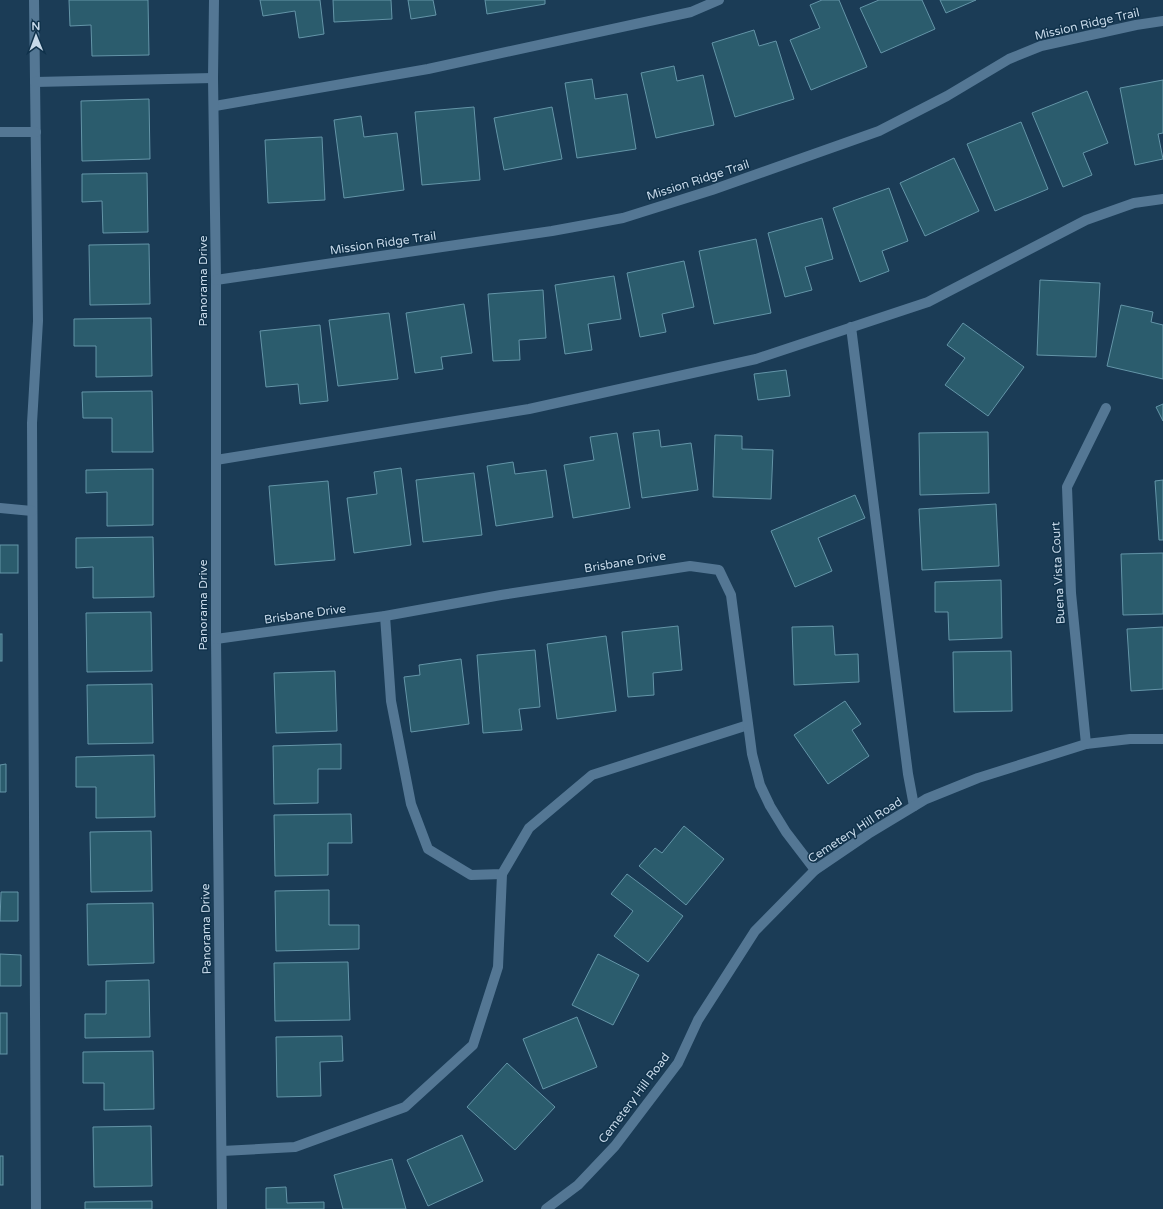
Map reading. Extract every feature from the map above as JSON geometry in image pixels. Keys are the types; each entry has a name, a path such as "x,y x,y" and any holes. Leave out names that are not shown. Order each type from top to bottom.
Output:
{"street":[{"path":"34,0 38,321 32,423 36,1209"},
{"name":"Panorama Drive","path":"214,0 213,78 215,106 216,280 216,639 222,1209"},
{"path":"215,106 436,67 691,12 719,0"},
{"name":"Mission Ridge Trail","path":"216,280 552,231 623,218 712,190 879,131 947,96 1009,59 1041,46 1163,20"},
{"path":"35,82 213,78"},
{"path":"0,132 36,132"},
{"path":"216,460 529,409 756,359 928,302 1086,220 1134,203 1163,199"},
{"path":"851,327 907,766 914,806"},
{"name":"Buena Vista Court","path":"1086,744 1071,593 1067,487 1106,408"},
{"path":"0,508 32,511"},
{"name":"Brisbane Drive","path":"216,639 385,616 501,595 690,566 719,570 731,595 752,754 760,784 770,806 786,832 815,870"},
{"path":"385,616 391,701 411,804 428,849 471,875 502,874"},
{"path":"222,1151 295,1147 405,1107 472,1046 498,967 502,874 529,828 592,775 748,725"},
{"name":"Cemetery Hill Road","path":"546,1209 578,1185 615,1146 678,1063 698,1020 755,931 815,870 868,834 926,799 978,778 1086,744 1130,739 1163,739"}],"building":[{"path":"69,0 148,0 149,55 92,56 91,25 70,26"},
{"path":"260,0 320,0 324,34 299,38 295,11 263,16"},
{"path":"333,0 391,0 392,19 334,22"},
{"path":"408,0 433,0 436,15 411,19"},
{"path":"485,0 545,0 545,4 487,14"},
{"path":"822,0 839,0 867,67 811,90 790,40 820,28 810,5"},
{"path":"879,0 922,0 935,29 881,53 860,8"},
{"path":"940,0 976,0 946,13"},
{"path":"754,30 759,46 776,41 794,99 735,117 712,43"},
{"path":"674,66 677,81 703,75 714,125 656,138 641,73"},
{"path":"592,79 595,99 627,94 636,149 577,158 565,83"},
{"path":"1163,80 1163,133 1158,134 1163,159 1135,165 1120,88"},
{"path":"1087,91 1108,143 1083,153 1092,175 1063,187 1032,113"},
{"path":"149,99 150,159 82,161 81,101"},
{"path":"474,107 480,180 422,185 415,112"},
{"path":"552,107 562,159 504,170 494,118"},
{"path":"361,116 364,137 397,133 404,190 344,198 334,120"},
{"path":"1021,122 1048,189 995,211 967,144"},
{"path":"322,137 325,200 268,203 265,140"},
{"path":"954,158 979,211 925,236 900,183"},
{"path":"147,173 148,232 103,233 102,201 82,202 82,174"},
{"path":"889,188 908,241 882,251 889,271 860,282 833,208"},
{"path":"822,218 833,259 805,267 812,290 785,297 768,233"},
{"path":"756,239 771,313 714,324 699,251"},
{"path":"149,244 150,304 90,305 89,245"},
{"path":"684,261 694,307 662,314 666,332 640,337 627,273"},
{"path":"614,276 621,319 588,324 592,350 565,354 555,285"},
{"path":"1040,280 1100,283 1096,357 1037,355"},
{"path":"543,290 546,338 519,340 520,360 493,361 488,294"},
{"path":"464,304 472,353 441,357 443,369 415,373 406,313"},
{"path":"1121,305 1153,312 1151,322 1163,325 1163,379 1107,366"},
{"path":"389,313 398,379 338,386 329,320"},
{"path":"151,318 152,376 96,377 96,346 74,346 74,319"},
{"path":"963,323 1024,367 988,416 945,385 965,358 947,345"},
{"path":"320,325 328,401 300,404 298,384 266,387 260,331"},
{"path":"786,370 790,396 758,400 754,374"},
{"path":"152,391 153,452 112,452 112,418 83,418 82,392"},
{"path":"1163,404 1163,421 1156,407"},
{"path":"659,430 661,447 691,443 698,490 642,498 633,433"},
{"path":"988,432 989,493 920,495 919,433"},
{"path":"617,433 630,508 573,518 564,465 594,460 590,437"},
{"path":"715,435 742,436 742,449 773,450 771,499 713,497"},
{"path":"513,462 515,474 546,470 553,517 496,526 487,466"},
{"path":"401,468 411,545 354,553 347,498 377,494 374,472"},
{"path":"153,469 153,525 107,526 107,492 86,493 86,470"},
{"path":"474,473 482,535 423,542 416,480"},
{"path":"1163,480 1163,540 1159,540 1155,481"},
{"path":"328,481 335,560 275,565 269,486"},
{"path":"855,495 865,518 818,538 832,571 795,587 771,531"},
{"path":"996,504 999,566 922,570 919,509"},
{"path":"153,537 154,597 93,598 93,567 76,568 76,538"},
{"path":"0,545 18,545 18,573 0,573"},
{"path":"1163,553 1163,614 1123,615 1121,554"},
{"path":"1001,580 1002,638 949,640 948,612 935,612 935,582"},
{"path":"151,612 152,671 87,672 86,613"},
{"path":"678,626 682,670 653,673 654,695 628,697 622,632"},
{"path":"833,626 835,655 858,654 859,682 794,685 792,627"},
{"path":"1163,627 1163,689 1131,691 1127,629"},
{"path":"0,634 2,634 2,661 0,661"},
{"path":"606,636 616,711 557,719 547,644"},
{"path":"535,650 540,707 519,709 522,730 483,733 477,655"},
{"path":"1011,651 1012,711 954,712 953,652"},
{"path":"461,659 469,724 411,732 404,677 420,675 419,665"},
{"path":"335,671 337,731 276,733 274,673"},
{"path":"152,684 153,743 88,744 87,685"},
{"path":"845,701 861,724 852,730 869,756 828,784 794,735"},
{"path":"341,744 341,769 318,769 318,803 274,804 273,746"},
{"path":"154,755 155,817 96,818 96,787 76,787 76,757"},
{"path":"6,764 6,792 0,792 0,765"},
{"path":"351,814 352,843 328,843 328,875 275,876 274,815"},
{"path":"684,826 724,859 686,905 639,866 655,848 662,853"},
{"path":"151,831 152,891 91,892 90,832"},
{"path":"627,874 683,916 648,962 614,936 633,911 611,894"},
{"path":"329,890 329,925 359,925 359,949 276,951 275,891"},
{"path":"1,892 18,892 18,921 0,921"},
{"path":"153,903 154,963 88,965 87,904"},
{"path":"0,954 21,955 21,986 0,986"},
{"path":"598,954 639,975 613,1025 572,1005"},
{"path":"348,962 350,1020 275,1021 274,963"},
{"path":"149,980 150,1037 85,1038 85,1014 106,1014 106,981"},
{"path":"0,1013 7,1013 7,1054 0,1054"},
{"path":"577,1017 597,1067 543,1089 523,1039"},
{"path":"342,1036 343,1061 320,1062 321,1096 277,1097 276,1037"},
{"path":"153,1051 154,1109 104,1110 104,1083 83,1083 83,1052"},
{"path":"507,1063 555,1107 515,1150 467,1107"},
{"path":"151,1126 152,1186 94,1187 93,1127"},
{"path":"462,1135 483,1181 428,1206 407,1160"},
{"path":"0,1156 3,1156 3,1185 0,1185"},
{"path":"392,1159 406,1209 343,1209 334,1175"},
{"path":"286,1187 287,1203 324,1202 324,1209 266,1209 266,1188"},
{"path":"152,1201 152,1209 85,1209 85,1202"}]}
